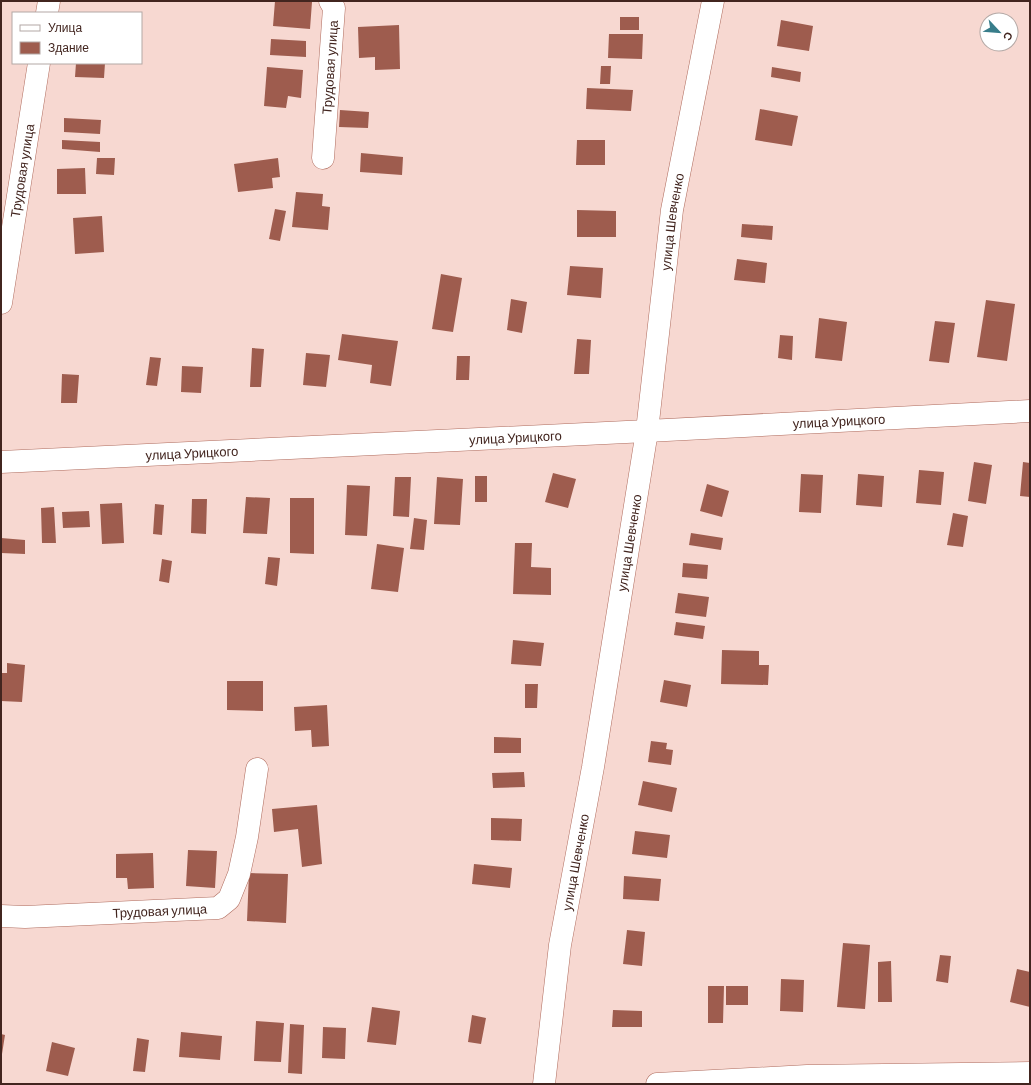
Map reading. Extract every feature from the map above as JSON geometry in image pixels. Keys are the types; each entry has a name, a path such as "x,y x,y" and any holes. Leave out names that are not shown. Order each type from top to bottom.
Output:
{"street":[{"path":"47,12 49,1"},
{"name":"Трудовая улица","path":"323,158 334,8 330,1"},
{"name":"улица Шевченко","path":"544,1084 560,945 593,767 647,431 672,210 713,1"},
{"name":"Трудовая улица","path":"1,303 39,64"},
{"name":"улица Урицкого","path":"1,462 1030,411"},
{"name":"Трудовая улица","path":"1,916 25,917 218,908 229,899 239,874 247,837 257,769"},
{"path":"657,1084 807,1076 1030,1073"}],"building":[{"path":"275,1 312,2 310,29 273,26"},
{"path":"620,17 639,17 639,30 620,30"},
{"path":"781,20 813,26 809,51 777,46"},
{"path":"399,25 400,69 375,70 375,57 359,58 358,27"},
{"path":"609,34 643,34 642,59 608,58"},
{"path":"271,39 306,41 306,57 270,55"},
{"path":"76,64 105,64 104,78 75,77"},
{"path":"601,66 611,66 610,84 600,84"},
{"path":"267,67 303,70 301,98 288,96 286,108 264,106"},
{"path":"772,67 801,72 800,82 771,77"},
{"path":"587,88 633,90 631,111 586,109"},
{"path":"760,109 798,116 792,146 755,140"},
{"path":"340,110 369,112 368,128 339,127"},
{"path":"64,118 101,120 100,134 64,132"},
{"path":"62,140 100,142 100,152 62,149"},
{"path":"577,140 605,140 605,165 576,165"},
{"path":"361,153 403,157 402,175 360,172"},
{"path":"97,158 115,158 114,175 96,174"},
{"path":"278,158 280,177 272,178 273,188 238,192 234,164"},
{"path":"85,168 86,194 57,194 57,169"},
{"path":"296,192 323,194 322,206 330,207 328,230 292,227"},
{"path":"275,209 286,211 280,241 269,239"},
{"path":"577,210 616,211 616,237 577,237"},
{"path":"102,216 104,252 75,254 73,218"},
{"path":"742,224 773,226 772,240 741,237"},
{"path":"737,259 767,263 765,283 734,280"},
{"path":"570,266 603,268 601,298 567,295"},
{"path":"441,274 462,278 453,332 432,329"},
{"path":"511,299 527,302 522,333 507,330"},
{"path":"986,300 1015,304 1007,361 977,357"},
{"path":"819,318 847,322 842,361 815,358"},
{"path":"935,321 955,323 949,363 929,361"},
{"path":"342,334 398,341 391,386 370,383 372,365 338,360"},
{"path":"780,335 793,336 792,360 778,358"},
{"path":"577,339 591,340 589,374 574,374"},
{"path":"252,348 264,349 261,387 250,387"},
{"path":"306,353 330,355 326,387 303,385"},
{"path":"457,356 470,356 469,380 456,380"},
{"path":"150,357 161,358 157,386 146,385"},
{"path":"182,366 203,367 201,393 181,392"},
{"path":"62,374 79,375 77,403 61,403"},
{"path":"974,462 992,465 986,504 968,501"},
{"path":"1023,462 1030,463 1030,497 1020,496"},
{"path":"919,470 944,472 941,505 916,503"},
{"path":"553,473 576,479 568,508 545,502"},
{"path":"801,474 823,475 821,513 799,512"},
{"path":"858,474 884,476 882,507 856,505"},
{"path":"475,476 487,476 487,502 475,502"},
{"path":"395,477 411,477 409,517 393,516"},
{"path":"437,477 463,479 460,525 434,524"},
{"path":"707,484 729,491 722,517 700,511"},
{"path":"347,485 370,486 367,536 345,535"},
{"path":"246,497 270,498 267,534 243,533"},
{"path":"290,498 314,498 314,554 290,553"},
{"path":"192,499 207,499 206,534 191,533"},
{"path":"122,503 124,543 102,544 100,504"},
{"path":"155,504 164,505 162,535 153,534"},
{"path":"54,507 56,543 42,543 41,508"},
{"path":"89,511 90,527 63,528 62,512"},
{"path":"953,513 968,516 963,547 947,545"},
{"path":"414,518 427,520 424,550 410,549"},
{"path":"691,533 723,538 721,550 689,545"},
{"path":"1,538 25,540 25,554 1,553"},
{"path":"515,543 532,543 531,567 551,568 551,595 513,594"},
{"path":"377,544 404,548 398,592 371,589"},
{"path":"268,557 280,558 277,586 265,584"},
{"path":"162,559 172,561 169,583 159,581"},
{"path":"683,563 708,565 707,579 682,577"},
{"path":"678,593 709,597 706,617 675,613"},
{"path":"676,622 705,626 703,639 674,635"},
{"path":"513,640 544,643 541,666 511,664"},
{"path":"722,650 759,651 759,665 769,665 768,685 721,684"},
{"path":"7,663 25,665 22,702 1,701 1,673 7,673"},
{"path":"664,680 691,685 687,707 660,702"},
{"path":"227,681 263,681 263,711 227,710"},
{"path":"525,684 538,684 537,708 525,708"},
{"path":"327,705 329,746 312,747 311,730 295,731 294,707"},
{"path":"494,737 521,738 521,753 494,753"},
{"path":"651,741 667,743 666,749 673,750 671,765 648,762"},
{"path":"524,772 525,787 493,788 492,773"},
{"path":"643,781 677,788 672,812 638,805"},
{"path":"317,805 322,864 302,867 298,829 274,832 272,809"},
{"path":"491,818 522,819 521,841 491,840"},
{"path":"635,831 670,835 667,858 632,854"},
{"path":"188,850 217,851 215,888 186,886"},
{"path":"153,853 154,888 128,889 127,878 116,878 116,854"},
{"path":"474,864 512,868 510,888 472,884"},
{"path":"249,873 288,874 286,923 247,921"},
{"path":"624,876 661,879 659,901 623,899"},
{"path":"627,930 645,932 642,966 623,964"},
{"path":"843,943 870,945 865,1009 837,1007"},
{"path":"940,955 951,956 948,983 936,981"},
{"path":"891,961 892,1002 878,1002 878,962"},
{"path":"1017,969 1030,972 1030,1007 1010,1002"},
{"path":"781,979 804,980 803,1012 780,1011"},
{"path":"708,986 724,986 723,1023 708,1023"},
{"path":"726,986 748,986 748,1005 726,1005"},
{"path":"372,1007 400,1011 396,1045 367,1042"},
{"path":"613,1010 642,1011 642,1027 612,1027"},
{"path":"472,1015 486,1018 481,1044 468,1042"},
{"path":"256,1021 284,1023 281,1062 254,1061"},
{"path":"290,1024 304,1025 302,1074 288,1073"},
{"path":"323,1027 346,1028 345,1059 322,1058"},
{"path":"181,1032 222,1036 220,1060 179,1057"},
{"path":"1,1034 5,1035 2,1054 1,1054"},
{"path":"137,1038 149,1040 145,1072 133,1071"},
{"path":"52,1042 75,1048 68,1076 46,1071"}]}
